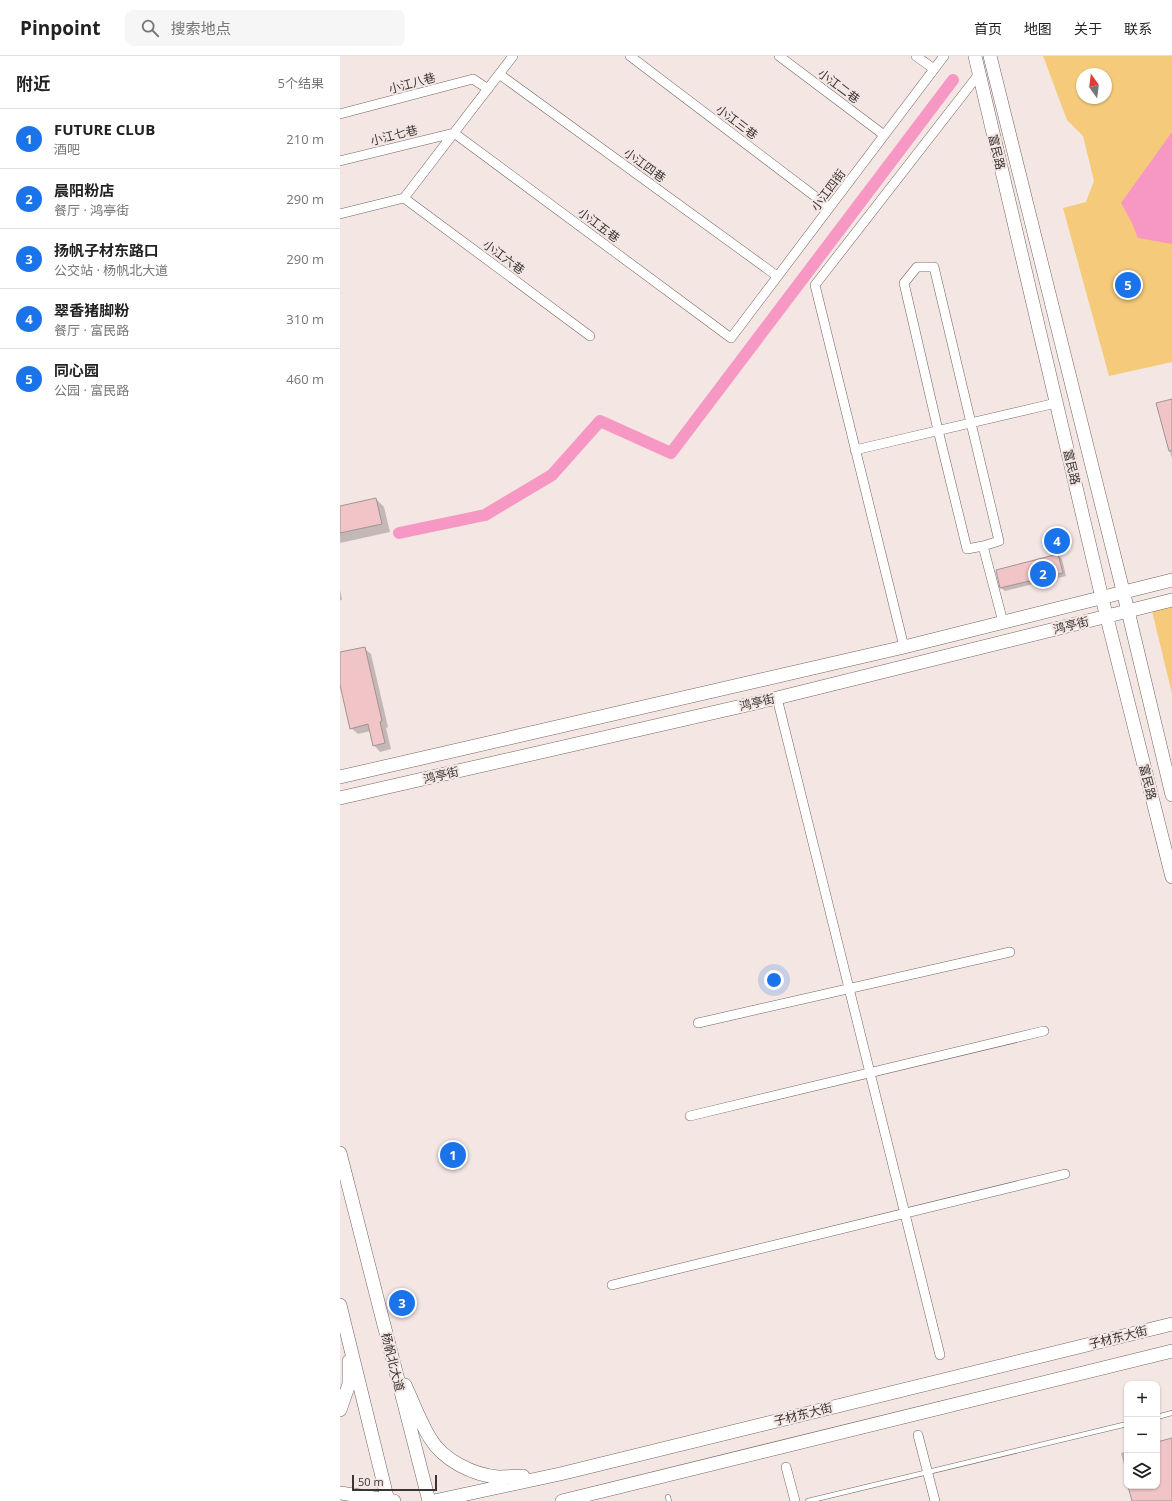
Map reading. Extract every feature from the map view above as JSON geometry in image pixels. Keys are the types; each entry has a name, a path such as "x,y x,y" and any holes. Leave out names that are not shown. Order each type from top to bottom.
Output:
{"street":[{"path":"340,214 404,198 513,56"},
{"name":"小江三巷","path":"630,56 829,207"},
{"name":"小江二巷","path":"779,56 884,135"},
{"path":"916,56 934,70"},
{"name":"小江四街","path":"730,338 944,56"},
{"name":"富民路","path":"975,56 1102,598 1172,877"},
{"name":"富民路","path":"990,56 1128,611 1172,795"},
{"name":"小江四巷","path":"499,74 777,276"},
{"path":"904,647 815,285 979,74"},
{"name":"小江八巷","path":"340,114 472,79 488,89"},
{"name":"小江七巷","path":"340,161 454,133"},
{"name":"小江五巷","path":"454,133 730,338"},
{"name":"小江六巷","path":"404,198 590,336"},
{"path":"918,267 934,267 999,541 967,549 938,430 904,283 918,267"},
{"path":"855,450 1056,403"},
{"path":"983,546 1003,622"},
{"name":"鸿亭街","path":"340,777 904,647 1172,580"},
{"name":"鸿亭街","path":"340,798 777,698 1172,600"},
{"path":"777,698 940,1354"},
{"path":"698,1023 1010,952"},
{"path":"690,1116 1044,1031"},
{"name":"杨帆北大道","path":"340,1153 428,1501"},
{"path":"612,1285 1065,1174"},
{"path":"340,1305 388,1501"},
{"name":"子材东大街","path":"434,1501 560,1474 1172,1324"},
{"path":"340,1410 349,1384 349,1342"},
{"path":"564,1501 1172,1350"},
{"path":"392,1358 430,1439 446,1456 461,1467 497,1477 560,1474"},
{"path":"918,1434 935,1501"},
{"path":"786,1467 795,1501"},
{"path":"340,1493 394,1501"}],"lane":[{"path":"1160,1416 1172,1414"},
{"path":"808,1501 1124,1425"}],"shaded area":[{"path":"1043,56 1172,56 1172,362 1109,376 1063,208 1086,202 1094,181 1083,136 1067,120"},
{"path":"1172,132 1172,244 1138,238 1121,203"},
{"path":"1172,606 1172,694 1152,611"}],"building":[{"path":"1172,399 1172,451 1169,451 1156,403"},
{"path":"376,498 382,524 340,533 340,506"},
{"path":"1058,554 1063,573 1000,588 996,570"},
{"path":"365,647 382,721 380,722 385,743 373,746 368,724 350,729 340,685 340,652"},
{"path":"1172,1438 1172,1501 1132,1501 1129,1489 1160,1489 1160,1441"}],"waterway":[{"path":"399,533 485,515 552,475 600,421 671,453 953,80"}],"place":[{"name":"同心园","path":"1128,285"},
{"name":"翠香猪脚粉","path":"1057,541"},
{"name":"晨阳粉店","path":"1043,574"},
{"name":"FUTURE CLUB","path":"453,1155"},
{"name":"扬帆子材东路口","path":"402,1303"}]}
